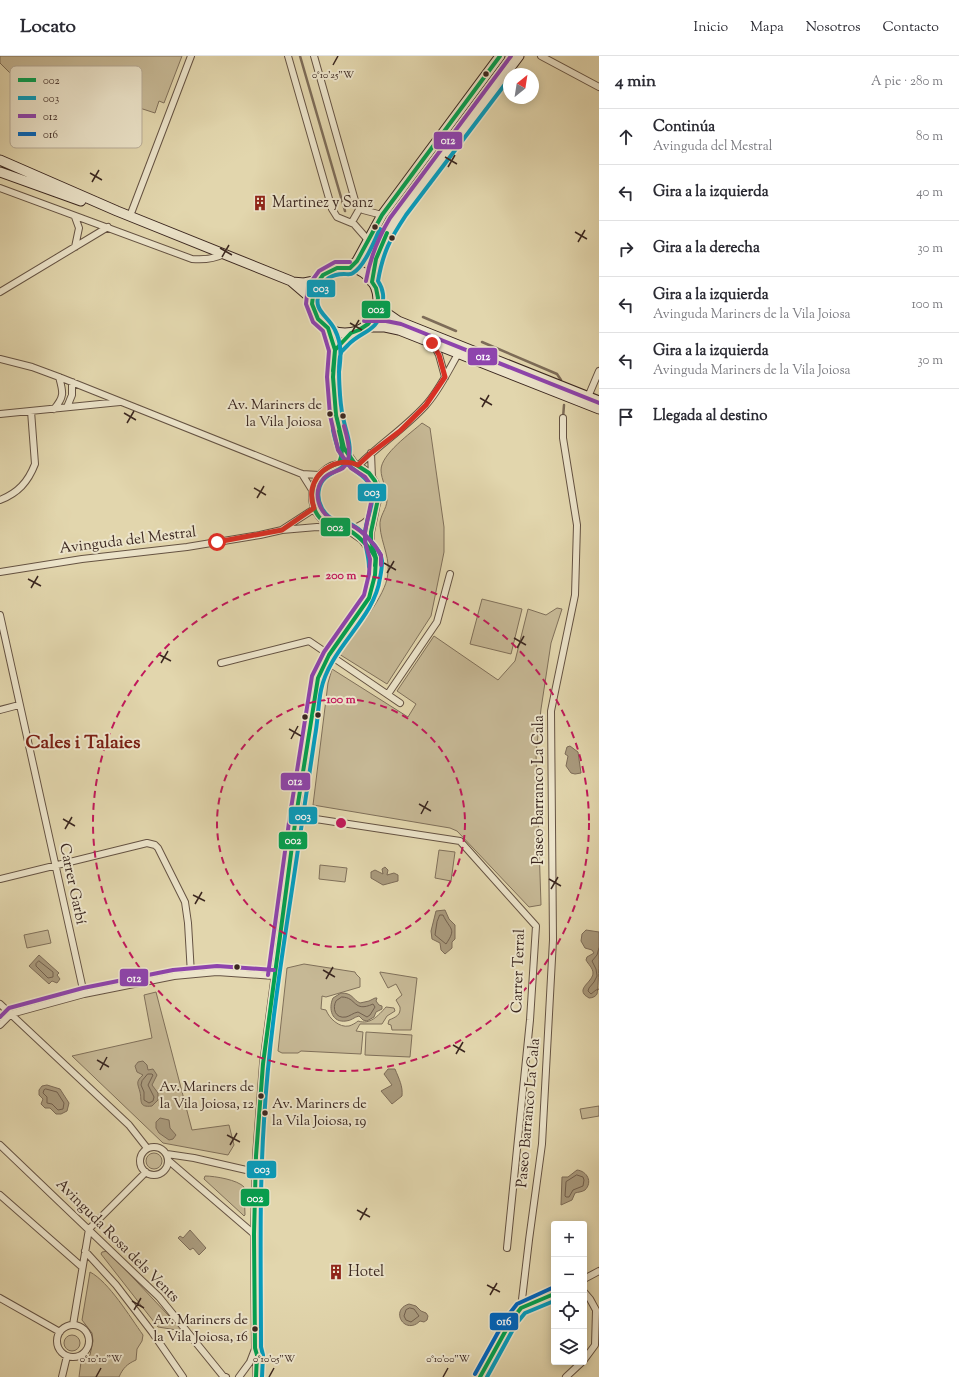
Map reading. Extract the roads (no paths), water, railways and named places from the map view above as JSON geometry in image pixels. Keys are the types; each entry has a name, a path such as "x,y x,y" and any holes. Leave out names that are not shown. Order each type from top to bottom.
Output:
{"main road":[{"path":"350,268 356,261 382,215 500,56"},
{"path":"372,282 376,260 386,235 401,212 519,56"},
{"path":"0,154 22,169"},
{"path":"0,160 117,211 291,281 304,283 318,280"},
{"path":"0,172 87,203 117,211"},
{"path":"364,327 375,314 378,303 377,293 372,282 363,273 350,268 333,269 323,275 318,280 314,288 312,299 313,310 317,317 328,328 337,332 351,332 364,327 385,327 399,330 599,408"},
{"path":"291,281 312,299"},
{"path":"378,303 385,312 398,321 599,401"}],"street":[{"path":"130,216 192,56"},
{"path":"288,56 332,209 337,217 352,222 368,240"},
{"path":"314,56 356,204 360,208 382,215"},
{"path":"541,56 599,87"},
{"path":"0,188 192,259 200,260 224,254"},
{"path":"352,222 360,208"},
{"path":"75,217 79,228 75,248"},
{"path":"0,292 108,227"},
{"path":"328,328 335,350 333,377 336,415 344,448 343,456 339,463"},
{"path":"335,350 351,332"},
{"path":"432,343 439,355 445,377"},
{"path":"376,508 371,517 364,523 356,527 346,529 337,528 327,524 319,517 314,508 312,490 319,475 325,469 339,463 357,464 400,431 426,405 445,377 458,354"},
{"path":"0,359 32,367 59,377 302,474 319,475"},
{"path":"588,397 599,371"},
{"path":"54,409 61,401 63,391 59,377"},
{"path":"67,408 72,395 72,382"},
{"path":"0,414 122,402"},
{"path":"0,500 13,494 21,488 32,472 34,464 30,411"},
{"name":"Paseo Barranco La Cala","path":"521,1308 542,1144 553,940 551,712 575,595 577,525 563,438 563,418"},
{"path":"256,1377 257,1355 255,1348 254,1234 255,1172 263,1064 296,816 318,678 329,655 369,598 375,575 376,558 371,541 371,532 378,499 378,490 369,474 357,464 344,448"},
{"path":"371,453 372,478"},
{"path":"302,474 312,490"},
{"name":"Avinguda del Mestral","path":"282,530 314,508"},
{"name":"Avinguda del Mestral","path":"0,572 75,560 187,547 282,530 317,527 337,528"},
{"path":"346,529 362,540 376,558"},
{"path":"388,694 437,622 450,574"},
{"name":"Carrer Garbí","path":"0,615 84,994"},
{"path":"220,663 309,641 400,703"},
{"path":"0,710 19,705"},
{"name":"Carrer Terral","path":"296,816 460,841 536,926 530,1020 508,1248"},
{"path":"0,879 147,843 155,845 161,853 185,902 188,923 191,974"},
{"path":"0,1025 11,1014 84,994 174,976 217,972 274,976"},
{"path":"0,1004 129,1124 147,1148"},
{"name":"Avinguda Rosa dels Vents","path":"0,1145 159,1297 223,1376 226,1377"},
{"path":"167,1154 169,1161 168,1166 162,1173 154,1175 142,1169 140,1160 144,1151 147,1148 156,1146 167,1154 189,1157 255,1172"},
{"path":"169,1161 254,1234"},
{"path":"73,1325 89,1229 146,1172"},
{"path":"0,1195 82,1267"},
{"path":"85,1251 116,1285 184,1377"},
{"path":"587,1277 599,1271"},
{"path":"585,1293 596,1310 595,1345 587,1356"},
{"path":"480,1377 511,1321 521,1308 551,1295"},
{"path":"0,1298 60,1332"},
{"path":"73,1325 78,1326 87,1332 90,1342 86,1351 82,1355 72,1357 67,1356 60,1350 57,1341 60,1332 68,1326 73,1325"},
{"path":"238,1377 250,1362 255,1348"},
{"path":"62,1377 67,1356"},
{"path":"566,1377 579,1365"},
{"path":"238,1377 248,1377"}],"water":[{"path":"570,746 578,752 581,773 571,773 566,766 568,756 565,754 567,747"},
{"path":"385,867 388,870 387,875 394,873 398,875 398,881 383,885 371,878 371,872 375,870 383,874 382,869"},
{"path":"445,910 449,919 455,925 455,939 452,942 452,948 445,954 441,950 440,943 432,939 431,931 436,911"},
{"path":"586,930 599,932 599,973 597,994 592,998 585,995 583,991 593,973 586,960 587,957 594,953 592,950 585,948 581,941 582,934"},
{"path":"39,955 59,973 57,975 60,979 57,983 52,981 49,984 29,966"},
{"path":"341,993 350,995 360,1003 377,998 376,1001 382,1006 382,1009 376,1012 374,1017 367,1021 363,1020 359,1016 348,1021 337,1020 332,1014 331,1007 333,998"},
{"path":"143,1061 147,1065 148,1070 153,1069 157,1075 152,1085 158,1093 158,1100 152,1106 144,1106 141,1100 138,1083 139,1079 143,1075 137,1072 135,1066 138,1062"},
{"path":"388,1069 395,1069 402,1089 402,1096 392,1104 381,1091 392,1085 384,1074"},
{"path":"47,1085 60,1089 69,1103 67,1111 61,1114 56,1114 50,1108 45,1108 41,1104 43,1099 39,1095 39,1090 42,1086"},
{"path":"160,1118 169,1120 170,1128 176,1135 173,1139 169,1140 159,1133 156,1128 156,1122"},
{"path":"577,1170 584,1172 588,1177 589,1184 584,1191 575,1193 572,1200 561,1205 562,1177 568,1177"},
{"path":"190,1230 206,1248 199,1255 193,1248 190,1250 178,1238 180,1236 183,1238"},
{"path":"409,1304 416,1306 421,1311 426,1313 428,1316 427,1320 424,1322 420,1321 409,1326 405,1324 401,1320 400,1311 403,1307"}],"waterway":[{"path":"300,56 345,211"},
{"path":"423,317 456,331"},
{"path":"482,342 557,374 561,380"},
{"path":"563,418 564,405"}],"place":[{"name":"Martinez y Sanz","path":"260,203"},
{"name":"Av. Mariners de la Vila Joiosa","path":"330,414"},
{"name":"Av. Mariners de la Vila Joiosa, 12","path":"261,1096"},
{"name":"Av. Mariners de la Vila Joiosa, 19","path":"265,1113"},
{"name":"Hotel","path":"336,1272"},
{"name":"Av. Mariners de la Vila Joiosa, 16","path":"255,1329"}],"district":[{"name":"Cales i Talaies","path":"83,743"}]}
